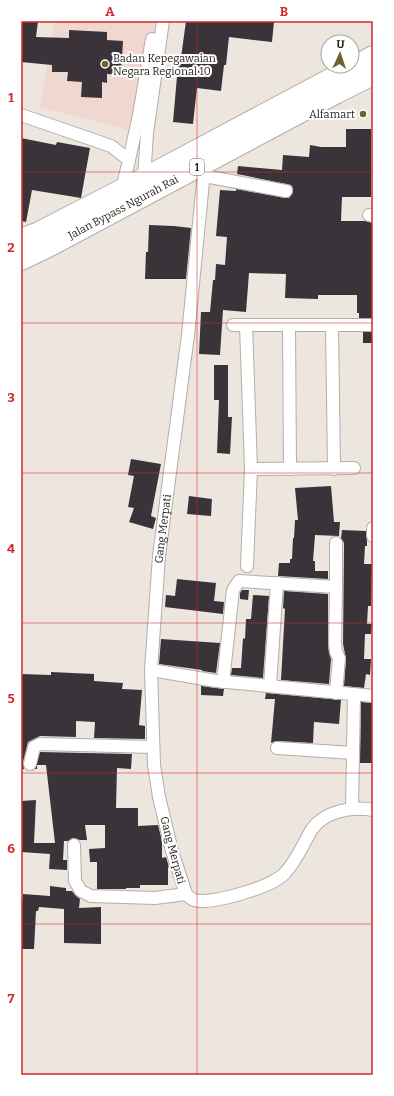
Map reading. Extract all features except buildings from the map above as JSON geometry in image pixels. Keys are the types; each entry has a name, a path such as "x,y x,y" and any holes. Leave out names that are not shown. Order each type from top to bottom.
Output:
{"highway":[{"name":"Jalan Bypass Ngurah Rai","path":"21,260 205,168 333,86 373,56"},
{"name":"Jalan Bypass Ngurah Rai","path":"21,239 39,232 144,178 333,86 373,75"}],"street":[{"path":"122,189 139,115 155,21"},
{"path":"144,178 147,133 163,21"},
{"path":"21,115 111,146 129,160"},
{"path":"205,168 286,191"},
{"name":"Gang Merpati","path":"186,894 172,851 159,797 154,765 151,670 159,556 188,335 205,168"},
{"path":"289,324 290,469"},
{"path":"233,325 373,325"},
{"path":"246,325 251,469 247,566"},
{"path":"332,325 334,468"},
{"path":"251,469 354,468"},
{"path":"372,528 373,536"},
{"path":"336,542 335,644 336,652 339,658 336,692"},
{"path":"223,682 233,590 240,581 336,587"},
{"path":"270,686 276,583"},
{"path":"151,670 223,682 373,696"},
{"path":"352,809 354,694"},
{"path":"30,764 34,747 40,744 153,747"},
{"path":"277,748 353,753"},
{"path":"74,845 75,881 81,891 91,896 155,898 186,894 193,900 208,900 224,898 269,884 284,874 313,828 319,822 334,813 352,809 373,810"}],"shaded area":[{"name":"Badan Kepegawaian Negara Regional 10","path":"55,21 167,21 144,134 40,107"}],"place":[{"name":"Badan Kepegawaian Negara Regional 10","path":"105,64"},
{"name":"Alfamart","path":"363,114"}]}
